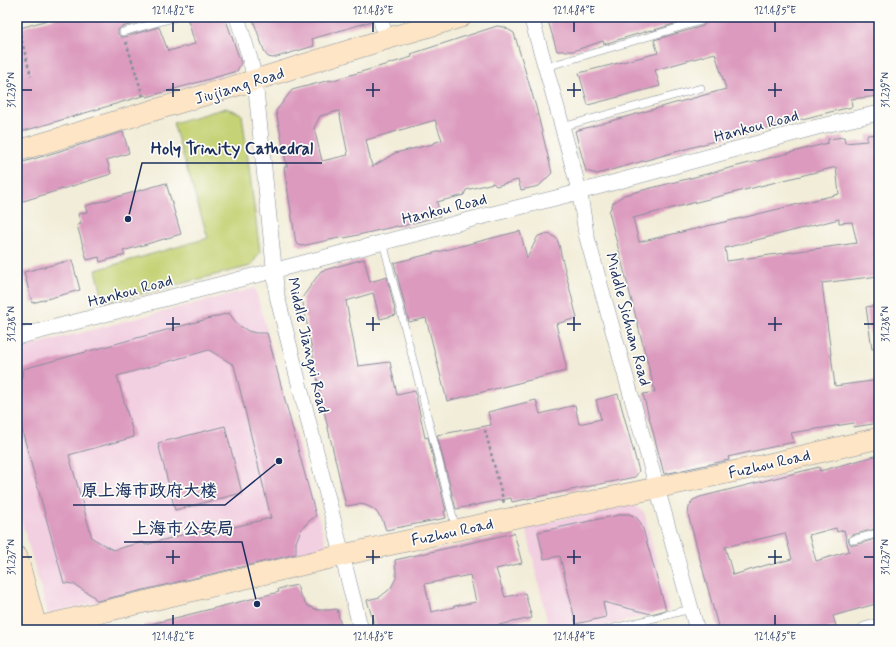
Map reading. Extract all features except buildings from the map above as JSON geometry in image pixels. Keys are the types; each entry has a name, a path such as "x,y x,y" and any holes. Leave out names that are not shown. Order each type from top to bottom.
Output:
{"street":[{"name":"Middle Jiangxi Road","path":"237,17 255,80 277,296 361,630"},
{"path":"380,17 386,39"},
{"name":"Jiujiang Road","path":"17,152 461,17"},
{"name":"Middle Sichuan Road","path":"530,17 546,67 579,192 586,234 697,630"},
{"name":"Hankou Road","path":"17,337 579,192 818,127 879,113"},
{"name":"Fuzhou Road","path":"33,629 343,555 657,488 879,438"},
{"path":"17,557 33,629"},
{"path":"865,630 879,626"}],"lane":[{"path":"123,32 176,17"},
{"path":"546,67 702,21"},
{"path":"562,127 701,88"},
{"path":"383,242 456,530"},
{"path":"853,540 879,532"},
{"path":"606,630 691,609"}],"path":[{"path":"17,23 19,38 31,76"},
{"path":"123,32 148,112"},
{"path":"485,430 508,519"}],"shaded area":[{"path":"255,288 327,548 48,614 17,505 17,349"},
{"path":"631,504 644,512 669,610 589,630 549,630 526,527"}],"green space":[{"path":"226,108 242,114 260,252 251,266 104,303 96,270 208,238 173,123"}],"place":[{"name":"Holy Trinity Cathedral","path":"128,219"},
{"name":"原上海市政府大楼","path":"279,461"},
{"name":"上海市公安局","path":"257,604"}]}
